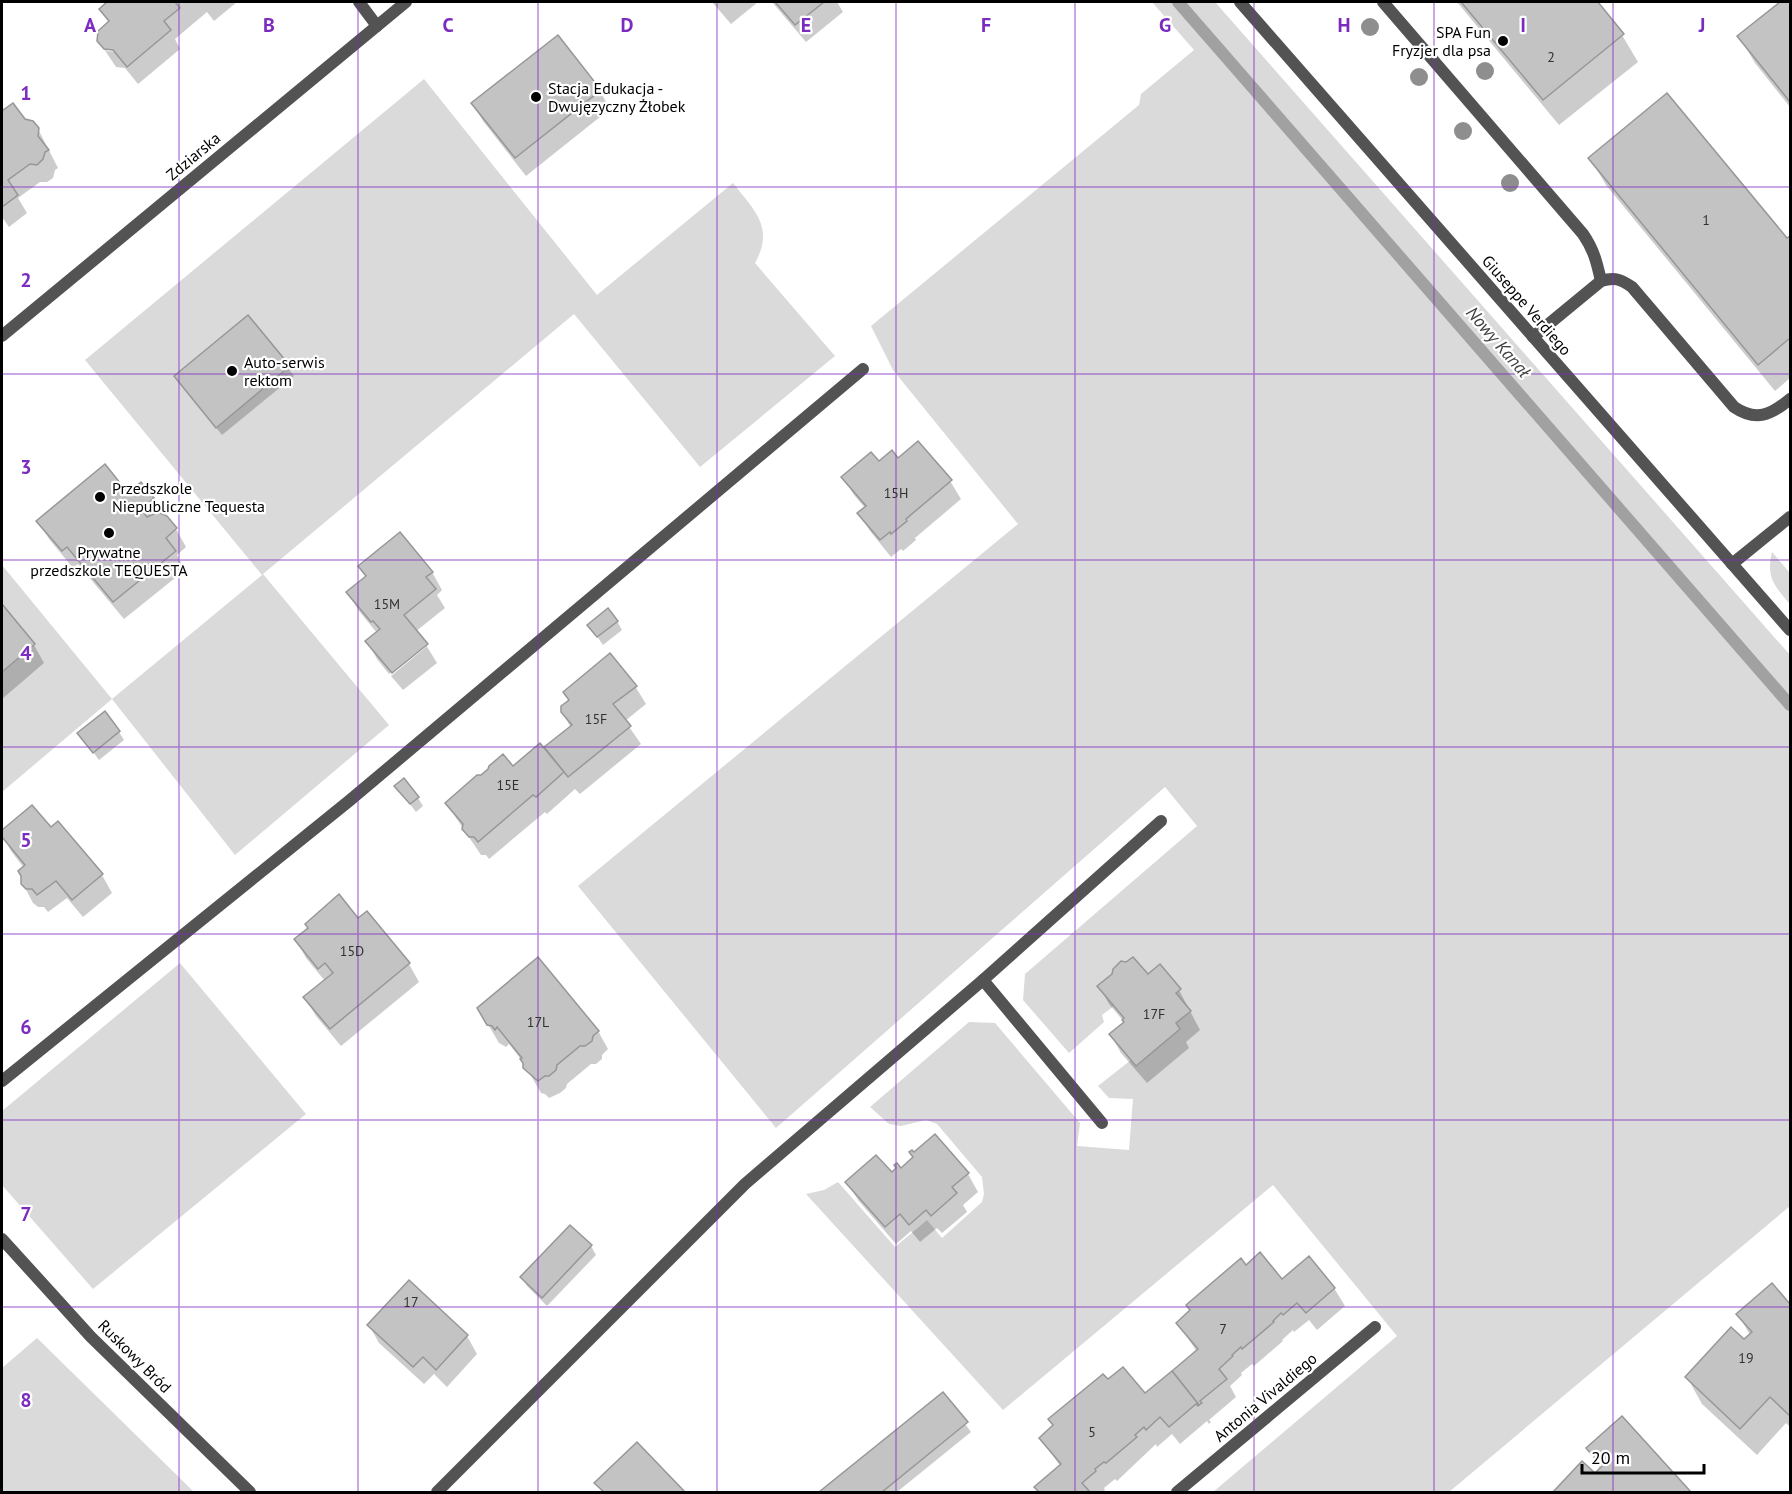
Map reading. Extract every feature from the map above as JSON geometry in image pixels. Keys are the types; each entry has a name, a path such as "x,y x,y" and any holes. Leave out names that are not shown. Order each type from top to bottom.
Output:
{"street":[{"path":"359,2 377,26"},
{"name":"Zdziarska","path":"2,336 406,2"},
{"name":"Giuseppe Verdiego","path":"1240,2 1791,630"},
{"path":"1383,2 1583,234 1597,259 1601,281"},
{"path":"1533,337 1601,281 1620,279 1632,287 1734,407 1754,417 1781,407 1791,399"},
{"path":"2,1081 349,801 863,369"},
{"path":"1732,564 1791,516"},
{"path":"437,1492 745,1184 983,980 1161,821"},
{"path":"983,980 1102,1123"},
{"name":"Ruskowy Bród","path":"2,1239 91,1337 250,1492"},
{"name":"Antonia Vivaldiego","path":"1177,1492 1375,1327"}],"shaded area":[{"path":"1152,2 1215,2 1790,655 1790,1206 1449,1492 1213,1492 1397,1336 1273,1185 1003,1410 806,1194 824,1190 838,1182 895,1247 927,1220 942,1238 982,1202 984,1194 982,1177 937,1124 926,1120 901,1126 889,1124 870,1107 969,1022 995,1023 1080,1123 1077,1146 1129,1150 1133,1099 1109,1098 1098,1086 1131,1060 1136,1066 1180,1030 1176,1023 1191,1011 1176,993 1180,989 1160,964 1148,974 1133,957 1126,962 1121,962 1113,969 1112,974 1097,986 1114,1006 1102,1015 1104,1022 1069,1053 1023,1000 1025,974 1197,826 1165,787 776,1128 578,886 1018,524 893,370 871,326 1139,105 1141,94 1194,50"},
{"path":"424,79 597,295 733,183 754,211 762,229 761,250 755,263 835,356 700,467 574,314 263,574 389,725 235,855 112,699 262,575 85,360"},
{"path":"1772,552 1790,573 1790,604 1773,581 1770,568"},
{"path":"2,565 112,699 2,792"},
{"path":"180,963 306,1114 93,1289 2,1185 2,1111"},
{"path":"37,1338 194,1492 2,1492 2,1368"}],"building":[{"path":"107,2 175,2 180,8 164,21 171,30 127,67 113,50 104,49 97,41 98,31 109,21 99,9"},
{"path":"775,2 824,2 795,25"},
{"path":"1461,2 1598,2 1624,34 1543,100"},
{"path":"1780,2 1790,2 1790,102 1737,36"},
{"name":"Stacja Edukacja - Dwujęzyczny Żłobek","path":"558,35 601,90 515,158 471,103"},
{"path":"1667,93 1787,238 1790,236 1790,338 1758,365 1588,158"},
{"path":"13,103 25,119 33,121 39,128 38,136 49,150 45,152 43,159 37,165 30,164 8,180 18,195 2,207 2,111"},
{"name":"Auto-serwis rektom","path":"248,315 290,366 216,428 174,376"},
{"path":"918,441 952,480 906,519 907,521 880,540 857,513 866,506 841,477 871,452 879,461 892,450 898,458"},
{"name":"Prywatne przedszkole TEQUESTA","path":"105,464 128,493 141,482 154,498 141,509 147,517 158,512 167,516 177,528 166,538 176,551 113,602 67,547 62,551 36,521"},
{"path":"400,532 433,572 426,577 436,589 404,615 428,644 392,673 365,641 380,629 373,621 371,622 346,592 366,576 358,566"},
{"path":"2,604 35,644 2,672"},
{"path":"608,608 618,621 597,637 587,625"},
{"path":"610,653 637,686 613,704 631,726 568,777 544,747 572,725 561,712 561,706 569,700 563,692"},
{"path":"105,711 120,731 93,753 77,733"},
{"path":"540,743 564,772 478,842 474,837 469,837 462,829 463,824 445,803 477,775 481,775 503,754 513,766"},
{"path":"404,778 419,797 410,804 394,786"},
{"path":"32,805 51,827 58,821 103,874 72,900 56,881 37,895 32,889 26,889 21,884 18,871 25,865 2,837 2,830"},
{"path":"339,894 358,918 367,911 410,963 330,1029 303,997 333,973 325,963 318,969 294,939 308,928 305,924"},
{"path":"538,957 599,1031 593,1036 592,1041 585,1046 580,1046 557,1065 556,1070 549,1076 538,1081 523,1068 520,1059 522,1058 497,1027 495,1030 492,1026 487,1025 477,1008"},
{"path":"1133,957 1148,974 1160,964 1181,989 1176,993 1191,1011 1176,1023 1180,1029 1136,1066 1109,1034 1124,1022 1122,1020 1124,1018 1097,986 1112,974 1113,969 1121,961 1126,962"},
{"path":"935,1134 969,1173 952,1187 957,1193 931,1216 926,1210 909,1225 900,1214 885,1227 845,1182 876,1155 892,1172 897,1163 901,1168 913,1157 909,1152 912,1150 914,1152"},
{"path":"570,1225 592,1245 542,1298 520,1277"},
{"path":"1260,1252 1282,1279 1309,1256 1335,1288 1306,1313 1297,1303 1283,1315 1281,1313 1274,1322 1242,1349 1241,1347 1219,1369 1227,1379 1200,1401 1202,1403 1199,1405 1172,1371 1198,1349 1176,1323 1190,1310 1186,1305 1241,1258 1246,1265"},
{"path":"409,1280 468,1335 436,1370 423,1357 413,1367 367,1325"},
{"path":"1772,1283 1790,1304 1790,1416 1770,1397 1740,1429 1685,1377 1731,1327 1744,1339 1752,1332 1736,1314"},
{"path":"1123,1367 1145,1393 1172,1371 1199,1405 1196,1404 1169,1427 1160,1417 1146,1430 1144,1427 1135,1435 1137,1437 1106,1463 1104,1462 1095,1469 1096,1471 1082,1483 1090,1492 1039,1492 1034,1487 1061,1464 1039,1438 1053,1425 1048,1419 1103,1374 1108,1379"},
{"path":"943,1392 968,1422 882,1492 819,1492"},
{"path":"1622,1416 1691,1492 1553,1492 1582,1461 1595,1473 1602,1466 1586,1448"},
{"path":"637,1442 685,1492 604,1492 594,1483"}],"waterway":[{"name":"Nowy Kanał","path":"1178,2 1790,705"}],"place":[{"name":"SPA Fun Fryzjer dla psa","path":"1503,41"},
{"name":"Stacja Edukacja - Dwujęzyczny Żłobek","path":"536,97"},
{"name":"Auto-serwis rektom","path":"232,371"},
{"name":"Przedszkole Niepubliczne Tequesta","path":"100,497"},
{"name":"Prywatne przedszkole TEQUESTA","path":"109,533"}]}
